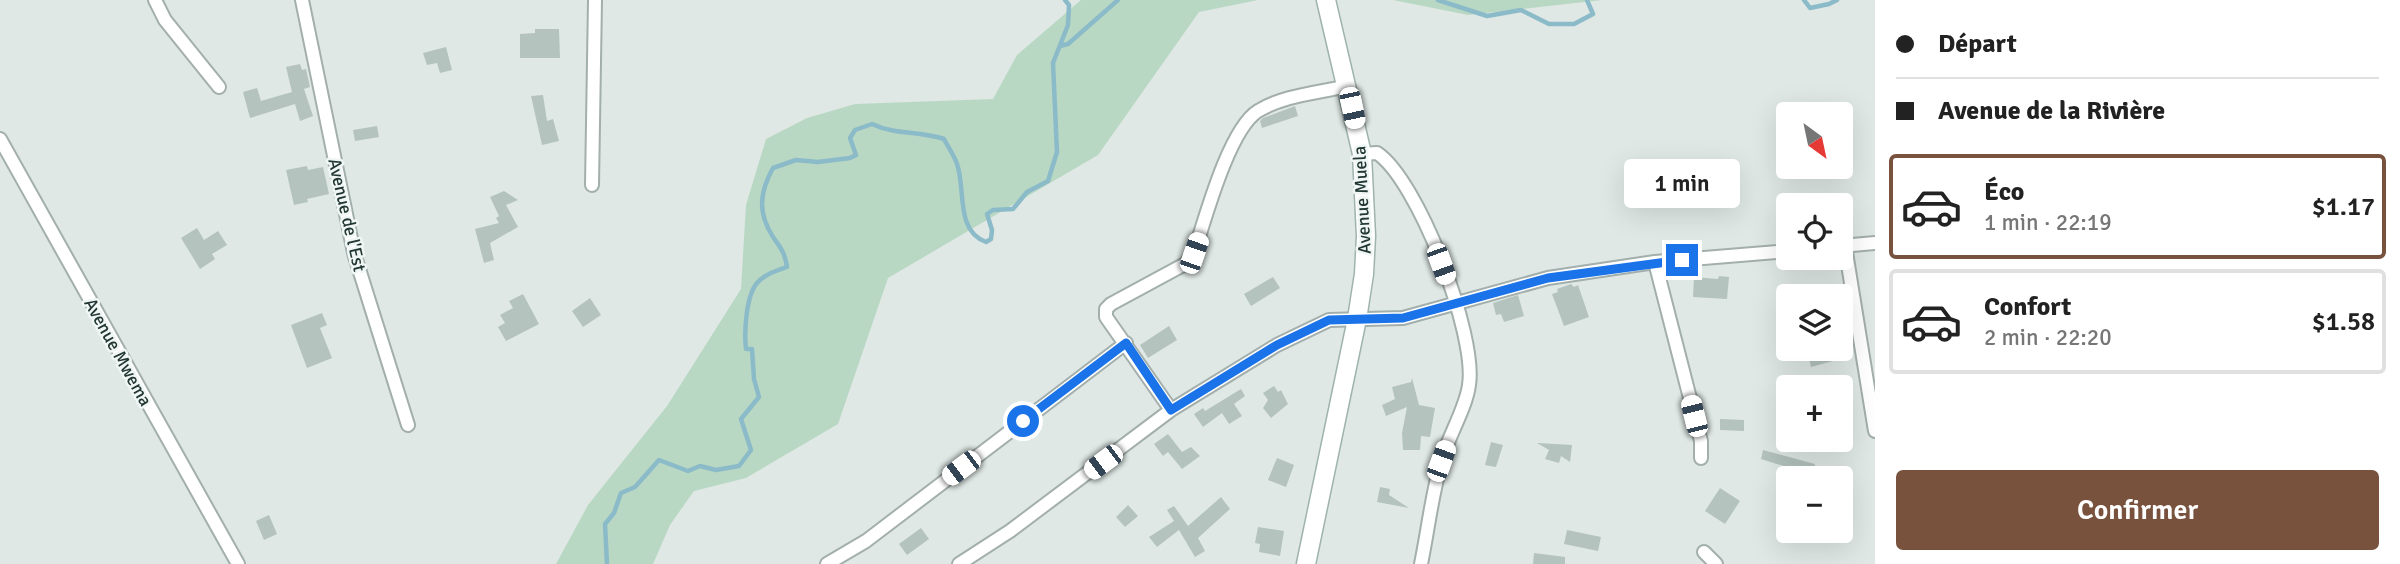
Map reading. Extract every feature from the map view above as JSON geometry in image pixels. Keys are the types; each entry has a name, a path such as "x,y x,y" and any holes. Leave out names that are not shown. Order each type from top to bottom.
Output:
{"street":[{"path":"155,0 165,20 219,87"},
{"name":"Avenue de l'Est","path":"302,0 354,253 408,425"},
{"path":"592,185 595,0"},
{"name":"Avenue Muela","path":"1306,564 1357,319 1364,274 1366,236 1362,154 1326,0"},
{"path":"1171,410 1106,317 1106,309 1185,264 1194,253 1237,134 1255,112 1276,102 1347,86"},
{"name":"Avenue Mwema","path":"0,139 238,564"},
{"path":"1362,154 1377,153 1387,159 1406,187 1435,245 1468,344 1471,366 1469,388 1441,461 1421,564"},
{"path":"1853,245 1875,243"},
{"path":"959,564 1010,531 1171,410 1277,345 1319,323 1329,320 1403,318 1548,278 1655,262 1776,252"},
{"path":"1655,262 1701,441 1701,458"},
{"path":"1847,270 1875,431"},
{"path":"827,564 866,541 1126,343"},
{"path":"1704,552 1716,564"}],"green space":[{"path":"1081,0 1258,0 1199,12 1098,155 888,278 838,424 746,478 694,491 670,525 653,564 556,564 588,505 667,406 741,289 746,205 766,139 807,118 855,104 993,99 1017,55"},
{"path":"1393,0 1602,0 1468,15"}],"building":[{"path":"535,29 559,29 560,58 520,58 520,34 535,33"},
{"path":"446,47 452,70 440,73 437,63 427,65 423,53"},
{"path":"300,64 302,70 306,69 310,87 304,89 313,116 300,121 295,104 250,118 243,92 257,88 261,101 292,92 286,67"},
{"path":"543,95 547,121 553,119 559,141 542,145 531,96"},
{"path":"1295,106 1298,116 1262,128 1260,121 1263,118"},
{"path":"377,126 379,137 355,141 353,130"},
{"path":"307,166 308,170 323,167 329,194 294,205 286,170"},
{"path":"504,191 518,200 506,205 518,227 490,243 494,260 484,263 475,229 499,223 496,218 499,216 490,197"},
{"path":"197,228 204,240 218,231 227,245 212,254 215,259 200,269 181,238"},
{"path":"1719,276 1729,277 1727,299 1693,297 1694,277 1718,279"},
{"path":"1273,277 1280,288 1251,306 1244,294"},
{"path":"1571,284 1574,287 1578,285 1589,317 1564,326 1552,294"},
{"path":"523,294 539,324 506,341 498,327 505,323 500,315 513,308 509,301"},
{"path":"1518,295 1524,316 1504,322 1501,314 1496,315 1493,303"},
{"path":"590,298 601,315 583,327 572,311"},
{"path":"322,313 327,325 320,328 332,358 307,368 291,325"},
{"path":"1169,326 1177,340 1148,358 1140,345"},
{"path":"1810,361 1833,361 1811,367"},
{"path":"1412,378 1419,405 1435,408 1430,437 1421,436 1420,450 1403,450 1402,433 1407,407 1386,416 1382,405 1395,399 1392,387 1411,382"},
{"path":"1274,386 1278,392 1281,390 1288,404 1271,418 1263,408 1268,400 1263,393"},
{"path":"1241,389 1245,396 1234,404 1242,416 1229,424 1222,413 1203,427 1194,414 1203,408 1205,411"},
{"path":"1720,419 1744,420 1744,431 1720,430"},
{"path":"1168,434 1182,452 1191,447 1200,456 1182,469 1168,452 1163,456 1154,444"},
{"path":"1491,442 1503,445 1496,467 1485,465"},
{"path":"1537,443 1572,445 1570,462 1561,456 1559,463 1545,459 1549,450"},
{"path":"1763,450 1815,464 1784,466 1761,459"},
{"path":"1277,458 1294,465 1286,487 1268,480"},
{"path":"1380,487 1390,489 1389,495 1409,508 1377,502"},
{"path":"1720,488 1740,501 1725,524 1705,511"},
{"path":"1221,497 1230,509 1198,538 1205,551 1195,557 1179,530 1157,547 1149,537 1174,521 1167,510 1174,506 1188,526"},
{"path":"1128,505 1138,516 1125,527 1116,517"},
{"path":"269,515 277,534 264,540 256,521"},
{"path":"1258,527 1284,531 1280,556 1259,552 1260,544 1255,543"},
{"path":"921,528 929,539 907,555 899,544"},
{"path":"1567,530 1601,537 1598,551 1564,544"},
{"path":"1534,553 1565,557 1565,564 1533,564"}],"waterway":[{"path":"607,564 605,524 614,513 621,493 635,487 659,460 688,471 700,466 716,470 739,466 751,450 741,419 759,397 754,379 752,349 746,349 748,305 753,289 760,280 787,267 784,254 764,219 763,194 773,168 796,160 818,162 850,158 856,155 850,138 855,130 872,124 890,130 944,139 960,174 963,208 970,229 976,237 986,242 991,239 992,230 987,214 993,210 1013,209 1027,192 1048,181 1057,152 1053,63 1068,25 1069,5 1065,0"},
{"path":"1060,46 1068,44 1118,0"},
{"path":"1438,0 1487,16 1521,10 1549,24 1574,24 1593,14 1587,0"},
{"path":"1804,0 1810,8 1837,0"}],"route":[{"path":"1023,421 1126,343 1171,410 1277,345 1329,320 1403,318 1548,278 1682,260"}]}
